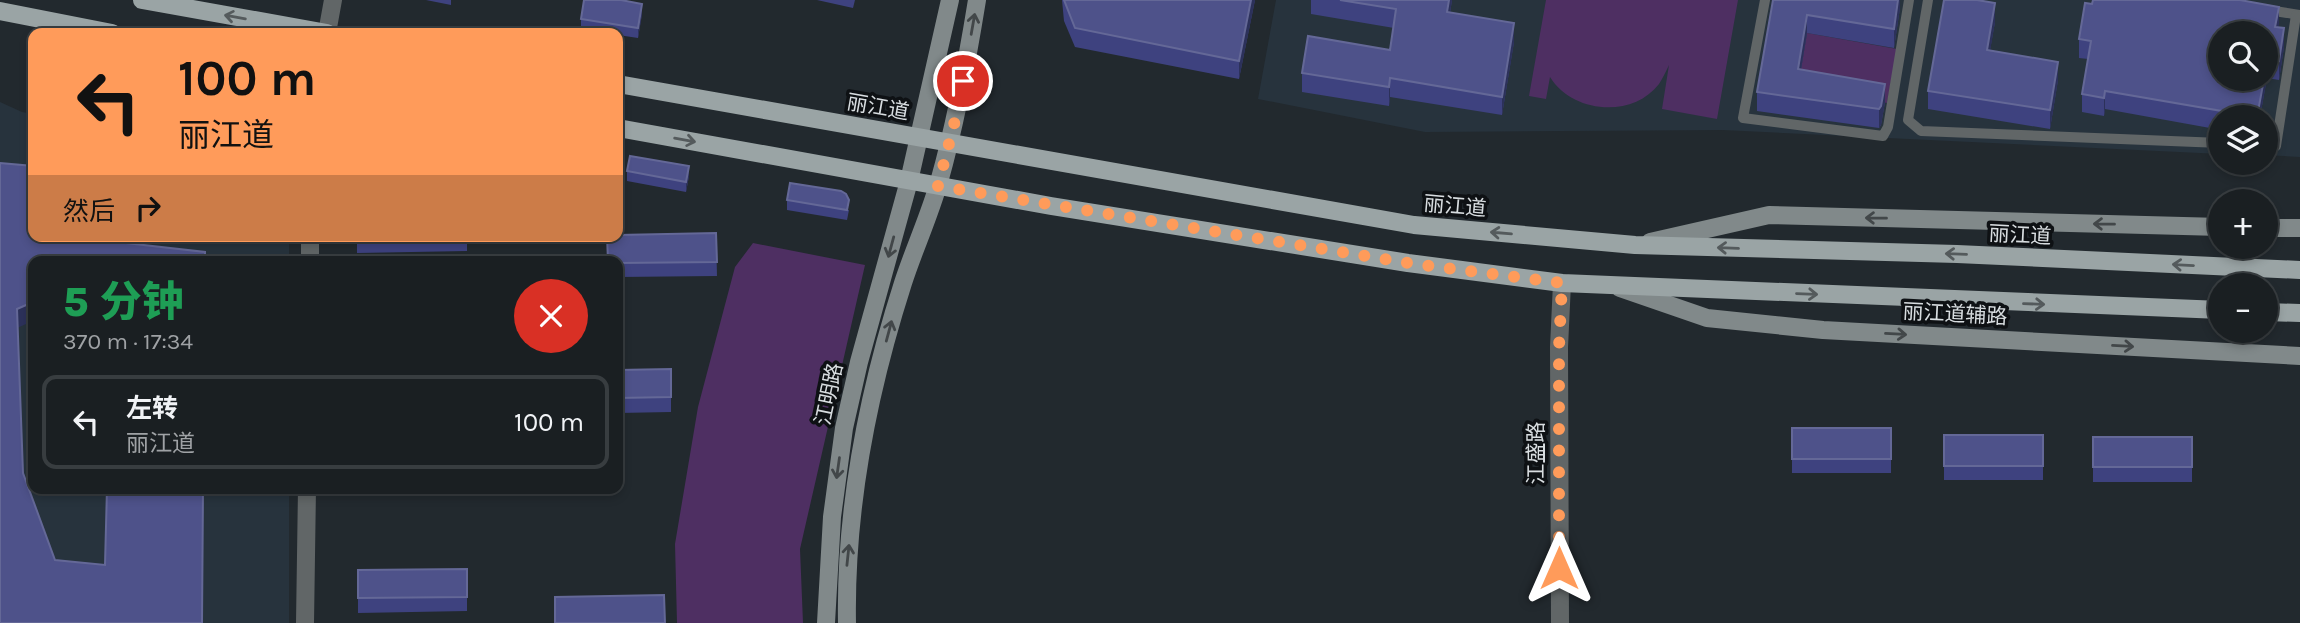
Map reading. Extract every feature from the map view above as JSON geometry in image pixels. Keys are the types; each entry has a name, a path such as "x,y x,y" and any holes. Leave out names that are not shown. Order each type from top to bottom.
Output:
{"main road":[{"path":"142,0 299,28"},
{"path":"0,11 87,28"},
{"name":"丽江道","path":"623,85 1414,225 1635,245 1944,254 2300,270"},
{"path":"623,129 938,186 1408,263 1562,283 2208,309"},
{"path":"2278,312 2300,313"}],"street":[{"path":"328,28 333,0"},
{"name":"江明路","path":"826,623 832,517 844,428 859,362 909,181 950,0"},
{"name":"江明路","path":"847,623 846,572 855,492 872,397 904,281 938,186 950,143 977,0"},
{"path":"1635,245 1769,215 2208,226"},
{"path":"2278,228 2300,229"},
{"name":"江盛路","path":"1560,623 1559,347 1562,283"},
{"name":"丽江道辅路","path":"1613,286 1707,318 1823,330 2300,356"},
{"path":"305,623 307,494"}],"lane":[{"path":"1765,0 1742,118 1883,136 1888,127 1909,0"},
{"path":"1928,0 1908,120 1921,131 2208,142"},
{"path":"2260,8 2298,15 2278,134"}],"shaded area":[{"path":"1276,0 2300,0 2300,157 2278,156 2278,105 2208,105 2208,153 1723,130 1425,132 1258,99"},
{"path":"1546,0 1738,0 1717,119 1662,109 1669,65 1659,84 1647,95 1634,103 1618,107 1587,104 1573,98 1560,89 1550,77 1546,99 1529,96"},
{"path":"1807,33 1897,49 1887,103 1798,87"},
{"path":"0,102 28,113 28,242 289,242 289,256 28,256 28,494 289,494 289,623 0,623"},
{"path":"753,243 865,265 800,549 803,623 677,623 675,544 698,407 735,267"}],"building":[{"path":"584,0 621,0 642,4 638,28 581,19"},
{"path":"1064,0 1251,0 1239,61 1075,28"},
{"path":"1340,0 1449,0 1447,12 1514,23 1502,97 1390,78 1389,87 1302,73 1308,36 1390,50 1396,9"},
{"path":"1773,0 1898,0 1894,29 1807,15 1798,69 1885,84 1879,109 1757,92"},
{"path":"1944,0 1995,3 1987,50 2058,62 2050,110 1928,91"},
{"path":"2093,0 2240,0 2279,7 2276,21 2208,21 2208,91 2262,91 2259,105 2208,105 2208,109 2105,91 2104,98 2082,94 2091,41 2079,39 2085,3 2092,4"},
{"path":"2278,27 2284,28 2278,61"},
{"path":"630,156 689,166 686,182 627,171"},
{"path":"0,163 28,166 28,242 117,242 205,252 205,256 28,256 28,304 17,309 23,473 28,494 31,494 55,560 105,565 107,494 203,494 202,623 0,623"},
{"path":"790,183 841,191 849,200 847,210 787,200"},
{"path":"716,233 717,262 623,263 623,256 608,256 607,242 623,242 623,235"},
{"path":"671,369 671,397 623,398 623,370"},
{"path":"1792,428 1891,428 1891,459 1792,459"},
{"path":"1944,435 2043,435 2043,466 1944,466"},
{"path":"2093,437 2192,437 2192,467 2093,467"},
{"path":"467,569 467,597 358,598 358,570"},
{"path":"664,595 665,623 555,623 555,597"}],"route":[{"path":"963,81 938,186 1408,263 1562,283 1559,347 1559,568"}]}
